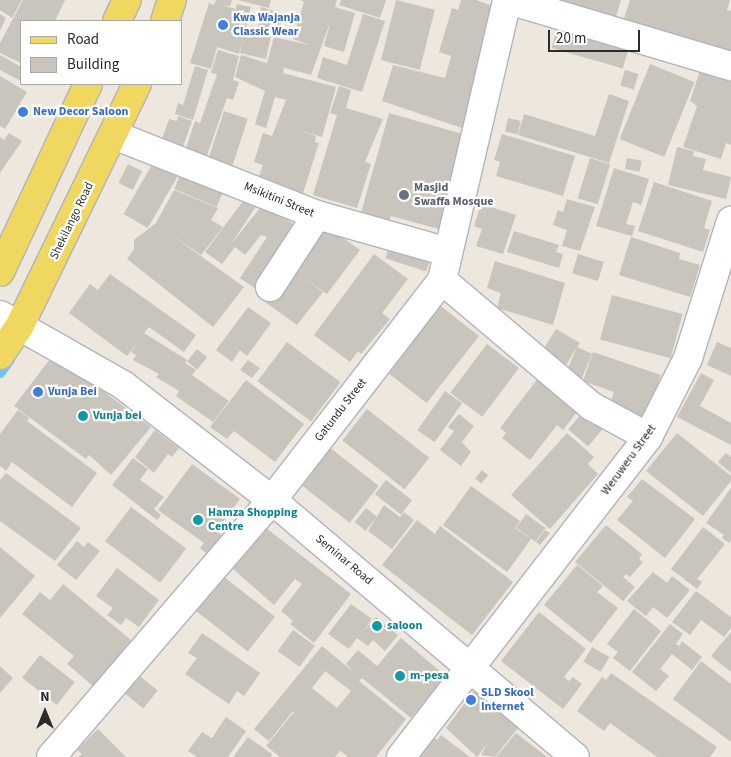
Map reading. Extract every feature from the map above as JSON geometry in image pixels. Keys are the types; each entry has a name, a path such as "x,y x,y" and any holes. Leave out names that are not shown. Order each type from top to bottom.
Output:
{"main road":[{"path":"117,20 127,0"},
{"path":"164,20 172,0"},
{"path":"0,272 88,85"},
{"name":"Shekilango Road","path":"0,355 10,320 114,135 137,85"}],"street":[{"path":"508,0 731,66"},
{"name":"Gatundu Street","path":"51,757 272,500 442,280 508,0"},
{"name":"Msikitini Street","path":"114,135 317,215 448,252"},
{"path":"270,287 317,215"},
{"name":"Weruweru Street","path":"401,757 469,666 648,438 688,358 731,221"},
{"path":"442,280 591,406 648,438"},
{"name":"Seminar Road","path":"10,320 123,384 272,500 575,757"}],"building":[{"path":"0,0 22,0 12,18 0,10"},
{"path":"23,0 65,0 55,20 20,20 20,63 0,53 0,43"},
{"path":"216,0 232,0 230,6 222,5 236,9 237,4 251,7 246,28 258,30 261,7 283,14 279,36 261,34 271,36 266,59 240,53 244,35 239,54 217,47 211,69 190,63 209,3 214,5"},
{"path":"238,0 271,0 269,8"},
{"path":"300,0 337,0 335,7 355,13 344,52 324,46 331,20 311,75 274,65 284,68 283,73 336,87 322,137 298,130 316,136 315,142 319,143 302,196 257,182 263,165 254,162 263,133 272,136 286,100 275,97 266,128 255,124 265,91 235,77 241,55 267,63 274,37 310,45 293,39 304,2"},
{"path":"341,0 386,0 380,18 339,5"},
{"path":"396,0 435,10 420,70 381,60"},
{"path":"461,0 476,0 498,8 462,128 382,101 393,65 445,78 451,56 439,52 452,8 458,10"},
{"path":"549,0 621,0 615,20"},
{"path":"630,0 730,0 727,10 731,11 731,52 624,19"},
{"path":"0,14 6,18 0,31"},
{"path":"363,14 385,21 362,92 317,78 323,57 347,65"},
{"path":"558,26 629,46 623,69 552,48"},
{"path":"218,50 239,56 233,80 239,82 233,100 227,98 205,161 184,154 195,121 200,123 217,74 211,73"},
{"path":"0,55 20,66 20,80 0,70"},
{"path":"650,64 695,82 664,157 620,139"},
{"path":"195,66 208,70 193,120 175,114 178,103 183,105"},
{"path":"701,67 712,70 710,76 731,82 731,145 726,143 721,159 683,147 697,106 690,101"},
{"path":"625,70 638,74 634,89 620,85"},
{"path":"0,76 27,92 5,129 0,126"},
{"path":"339,86 351,90 346,108 383,119 365,162 371,164 357,208 313,195 337,115 330,113"},
{"path":"609,94 629,101 609,163 518,135 524,114 595,136"},
{"path":"224,111 248,119 231,171 207,163"},
{"path":"389,113 466,135 439,229 391,216 388,228 359,220"},
{"path":"178,116 192,121 180,155 159,148 169,119 177,121"},
{"path":"508,118 521,121 518,135 505,132"},
{"path":"9,133 22,141 0,173 0,137 4,140"},
{"path":"502,134 575,156 563,196 496,176 500,162 494,160"},
{"path":"677,147 694,151 693,156 706,159 703,170 731,177 726,199 668,185"},
{"path":"157,156 181,170 148,228 124,214"},
{"path":"590,158 610,164 598,204 578,198"},
{"path":"627,158 642,161 640,172 625,169"},
{"path":"128,164 142,171 133,190 118,183"},
{"path":"184,166 226,184 217,207 174,189"},
{"path":"614,168 649,179 641,205 633,202 626,224 635,226 632,236 596,226"},
{"path":"654,182 712,201 704,228 710,230 703,252 638,231"},
{"path":"174,190 218,208 211,220 223,227 201,255 166,231 244,287 213,327 127,259 134,249 134,240 156,223"},
{"path":"246,197 257,205 231,244 264,203 303,231 260,292 240,278 267,237 261,235 245,255 235,247 222,264 205,252"},
{"path":"567,199 595,207 580,251 562,246 567,230 553,225 558,210 563,212"},
{"path":"481,204 516,215 503,254 476,246 482,229 474,226"},
{"path":"325,225 360,250 327,294 302,276 323,292 297,325 265,302"},
{"path":"514,231 559,245 556,252 563,254 559,268 507,252"},
{"path":"631,237 680,253 679,259 700,265 690,297 619,275"},
{"path":"390,244 431,257 426,272 385,258"},
{"path":"374,254 408,279 382,313 390,319 361,354 358,351 350,362 314,335"},
{"path":"578,254 604,262 598,281 572,273"},
{"path":"495,261 565,283 553,325 497,308 501,293 487,288"},
{"path":"110,274 196,335 184,352 149,327 144,333 187,360 185,363 196,370 192,375 229,401 213,422 176,396 179,391 156,377 159,374 133,360 136,355 131,352 139,341 127,356 69,313 90,284 98,290"},
{"path":"612,295 683,314 671,358 600,339"},
{"path":"438,304 479,336 427,403 386,371"},
{"path":"248,307 271,323 247,356 240,350 232,362 216,350"},
{"path":"556,329 580,343 563,370 539,356"},
{"path":"287,342 341,382 311,421 258,381"},
{"path":"717,342 731,348 731,376 707,365"},
{"path":"487,344 519,368 482,417 450,393"},
{"path":"577,347 592,354 581,380 566,373"},
{"path":"197,349 207,357 197,370 187,361"},
{"path":"593,352 661,375 644,424 607,411 614,392 583,381"},
{"name":"Vunja bei","path":"54,354 151,427 111,475 89,455 86,459 14,406"},
{"path":"248,360 260,368 252,378 240,370"},
{"path":"701,373 714,380 700,406 731,423 731,445 677,417"},
{"path":"539,377 580,408 563,430 557,425 530,460 502,438 506,433 500,428"},
{"path":"246,380 304,424 275,462 234,431 227,439 210,427"},
{"path":"445,391 462,403 435,442 417,430"},
{"path":"367,409 429,458 405,489 342,441"},
{"path":"18,410 29,418 27,421 97,473 72,507 12,462 6,471 0,466 0,434"},
{"path":"583,412 603,429 588,446 568,430"},
{"path":"459,414 474,426 462,442 471,452 461,466 440,450 454,431 448,427"},
{"path":"155,430 179,448 172,457 168,454 154,473 135,457"},
{"path":"567,433 594,457 588,464 598,474 550,529 511,495"},
{"path":"677,433 731,476 731,481 703,516 646,471"},
{"path":"329,447 379,486 350,523 300,484"},
{"path":"726,453 731,457 731,473 718,462"},
{"path":"133,458 148,469 140,480 164,497 154,509 161,515 157,520 112,485"},
{"name":"Hamza Shopping Centre","path":"192,464 240,499 216,531 226,538 211,557 200,548 204,543 158,510"},
{"path":"482,470 488,475 481,484 475,478"},
{"path":"6,473 81,528 55,561 0,521 0,480"},
{"path":"642,479 695,519 665,558 617,520 633,501 627,497"},
{"path":"386,480 412,500 401,515 375,494"},
{"path":"471,486 520,521 515,528 531,539 507,572 443,525"},
{"path":"731,488 731,540 729,543 722,538 724,535 706,523"},
{"path":"384,505 400,517 404,512 414,520 392,549 368,531"},
{"path":"131,507 186,549 160,583 105,541"},
{"path":"366,508 377,517 366,531 355,522"},
{"path":"526,514 545,528 535,542 516,528"},
{"path":"417,520 435,534 440,526 513,582 472,635 382,565"},
{"path":"257,521 351,594 314,643 290,624 293,621 281,611 302,584 295,579 274,605 225,562"},
{"path":"606,525 642,554 639,559 643,562 630,577 626,574 623,577 635,587 623,601 575,562"},
{"path":"703,527 725,544 697,579 702,582 697,589 671,569"},
{"path":"545,530 550,533 540,545 536,542"},
{"path":"77,541 84,547 88,542 100,551 76,580 57,565"},
{"path":"0,547 35,576 0,618"},
{"path":"577,565 603,586 597,592 618,608 591,643 544,605"},
{"path":"117,568 159,600 139,627 126,618 121,625 107,615 113,608 96,596"},
{"path":"653,572 667,583 672,576 690,590 667,618 653,607 646,616 627,601"},
{"path":"219,573 275,617 248,651 192,608"},
{"path":"63,584 131,640 93,686 67,664 74,656 22,614 40,592 50,600"},
{"path":"696,591 731,617 731,628 724,637 701,620 690,635 672,622"},
{"path":"351,604 372,619 363,632 376,617 398,635 385,651 373,640 368,646 357,638 349,649 328,634"},
{"path":"634,609 661,631 630,671 613,658 618,652 607,644"},
{"path":"539,612 586,649 564,677 569,681 573,677 582,684 563,709 501,661"},
{"path":"670,624 683,634 676,644 679,646 682,641 702,657 692,670 672,654 660,669 669,676 656,691 632,672"},
{"path":"293,630 315,646 300,667 278,651"},
{"path":"731,632 731,672 711,656"},
{"path":"202,633 260,673 244,696 237,691 229,704 185,674 197,658 188,653"},
{"path":"401,638 442,673 437,679 441,682 411,718 362,678 359,681 406,719 376,757 348,757 293,711 269,741 254,729 322,646 355,673 346,664 358,650 377,666","holes":["325,671 351,691 337,708 312,688"]},
{"path":"592,647 609,657 601,672 584,662"},
{"path":"40,655 75,682 57,705 22,678"},
{"path":"701,661 731,684 731,742 673,699"},
{"path":"0,666 13,678 0,693"},
{"path":"136,673 158,691 143,708 122,691"},
{"path":"611,673 717,747 710,757 657,757 610,723 604,731 577,711 602,677 606,680"},
{"path":"474,691 518,728 495,757 481,755 487,744 477,757 446,728"},
{"path":"294,712 341,750 335,757 280,757 266,746"},
{"path":"226,717 246,731 228,757 197,757 188,751 202,732 212,738"},
{"path":"98,729 126,757 79,757 82,754 77,750"},
{"path":"516,733 547,757 496,757"},
{"path":"441,735 470,757 418,757 434,737 437,740"},
{"path":"248,737 272,754 271,757 233,757"}],"waterway":[{"path":"0,373 10,359"}],"place":[{"name":"Kwa Wajanja Classic Wear","path":"223,25"},
{"name":"New Decor Saloon","path":"23,112"},
{"name":"Masjid Swaffa Mosque","path":"404,195"},
{"name":"Vunja Bei","path":"38,392"},
{"name":"Vunja bei","path":"83,416"},
{"name":"Hamza Shopping Centre","path":"198,520"},
{"name":"saloon","path":"377,626"},
{"name":"m-pesa","path":"400,676"},
{"name":"SLD Skool Internet","path":"471,700"}]}
